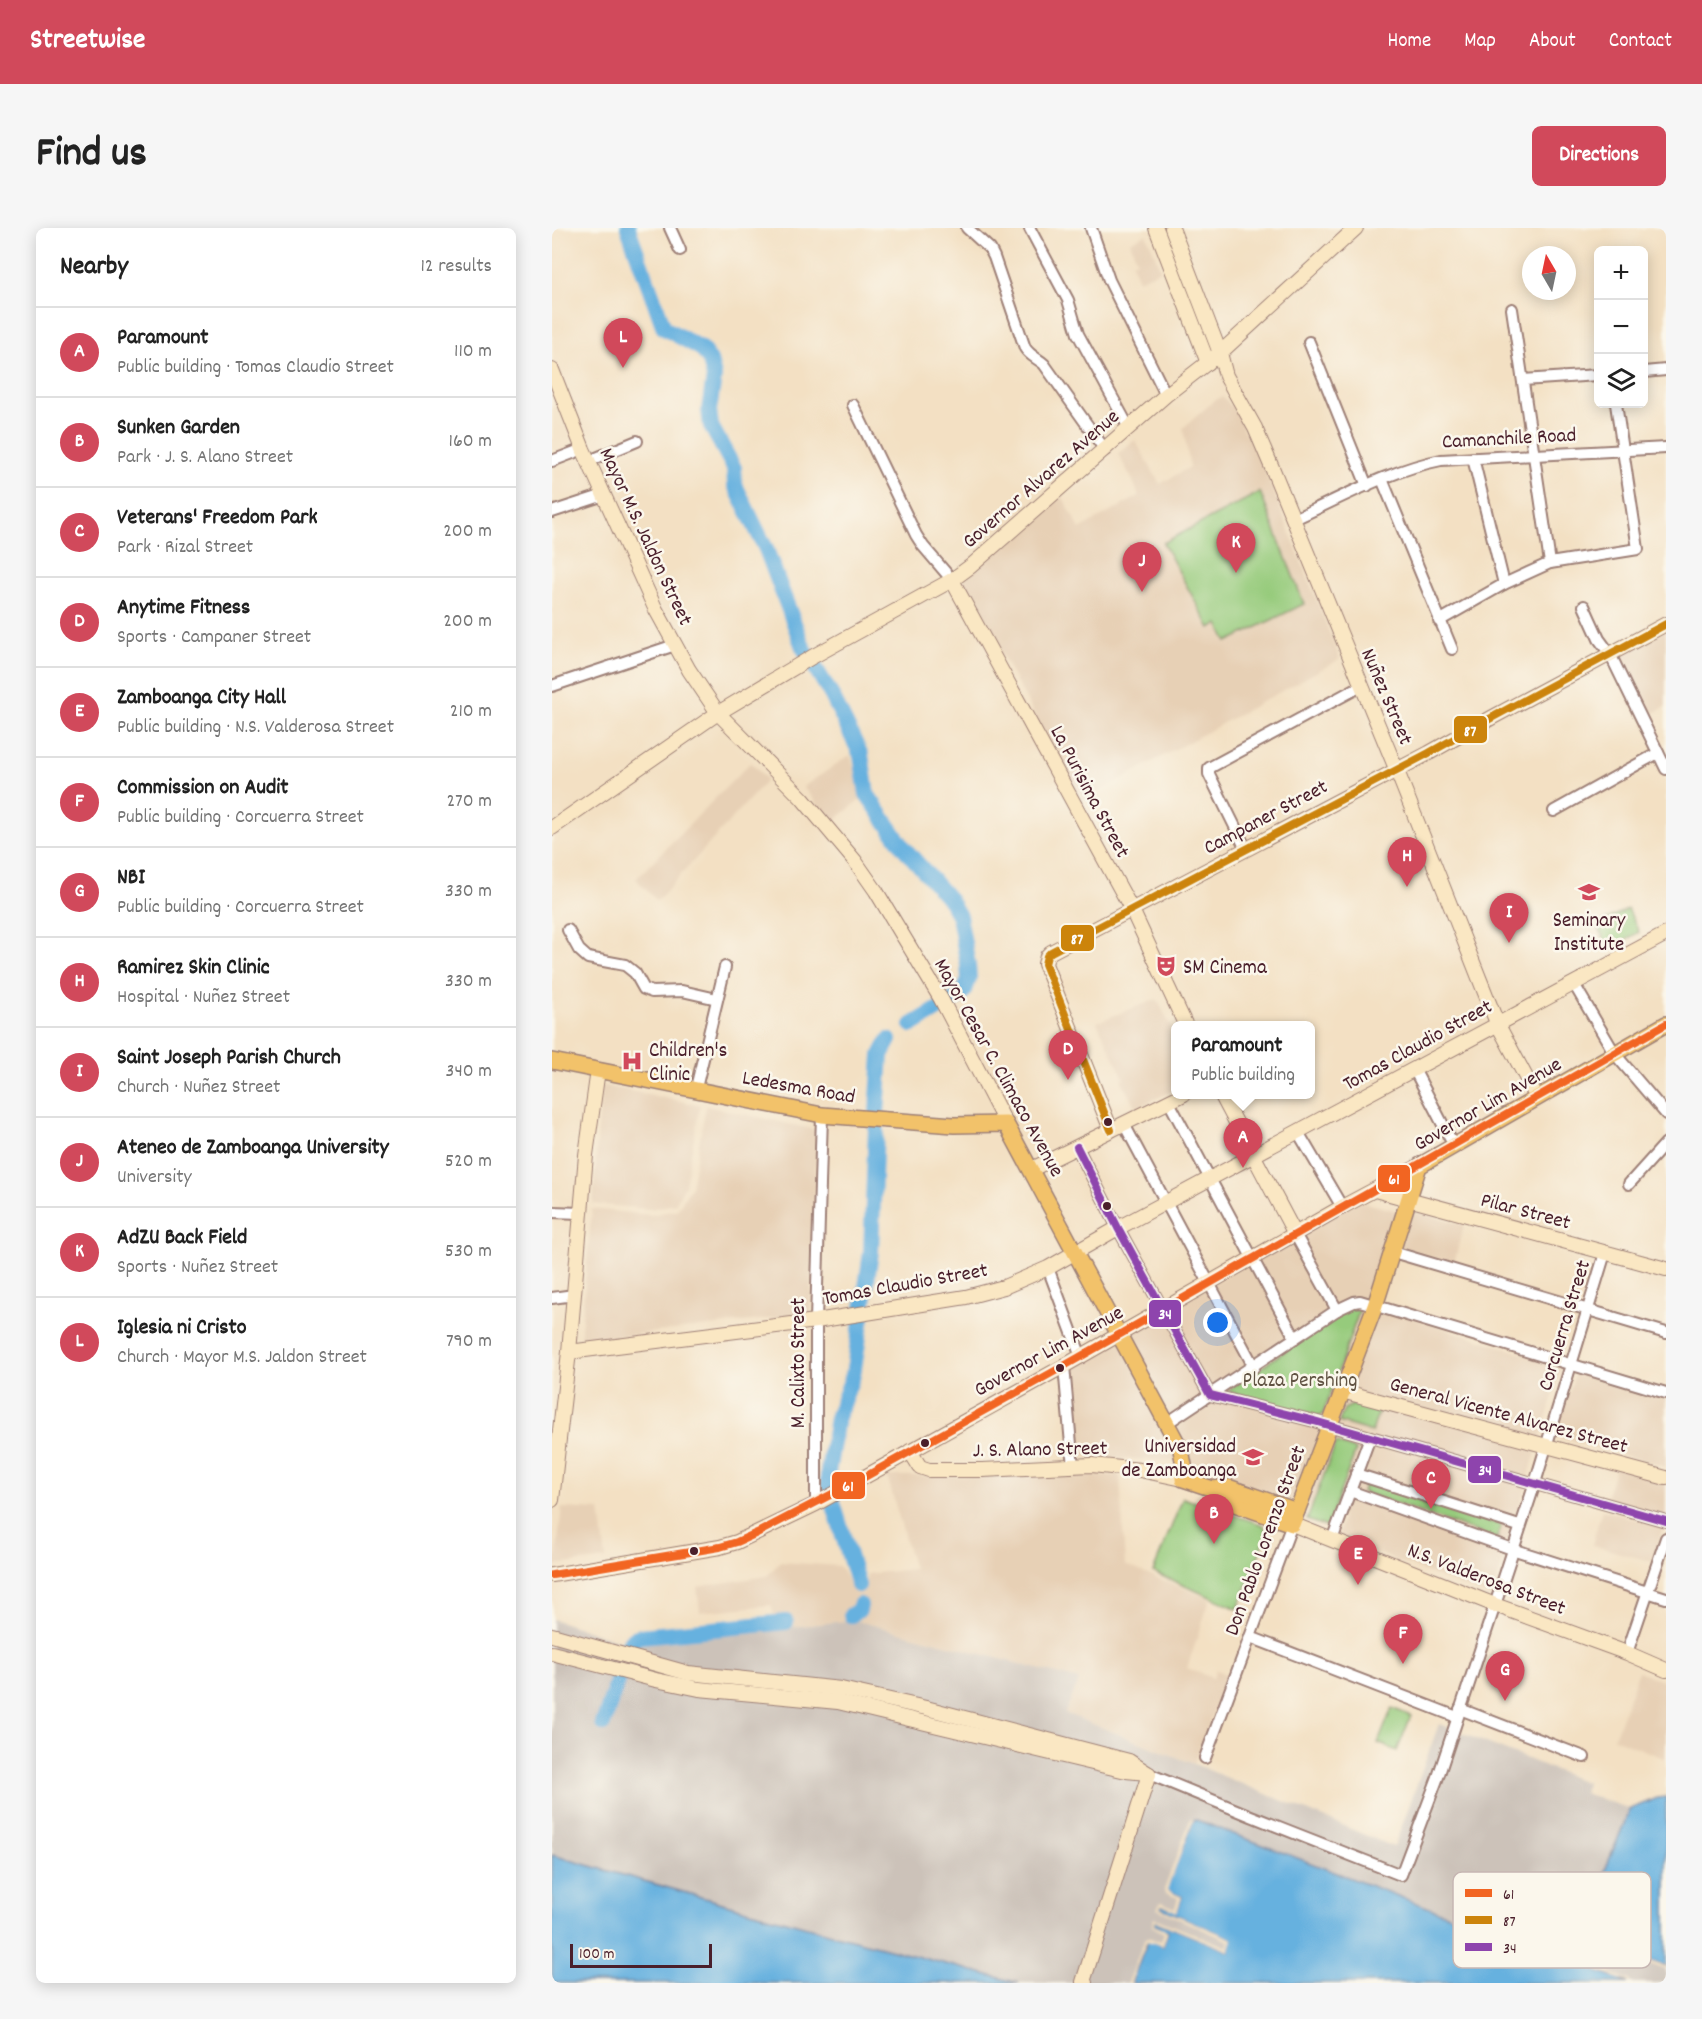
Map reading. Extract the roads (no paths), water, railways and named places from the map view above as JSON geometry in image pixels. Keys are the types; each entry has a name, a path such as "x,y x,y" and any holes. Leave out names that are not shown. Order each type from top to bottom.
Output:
{"main road":[{"path":"1156,228 1208,363"},
{"name":"Nuñez Street","path":"1172,228 1220,353 1226,376 1255,428 1294,519 1497,1023 1538,1098"},
{"name":"Governor Alvarez Avenue","path":"552,828 717,713 808,659 952,580 1166,395 1220,353 1356,228"},
{"name":"Mayor M.S. Jaldon Street","path":"552,370 586,455 655,608 717,713"},
{"name":"La Purisima Street","path":"952,580 1132,910 1184,1021"},
{"name":"Campaner Street","path":"1117,1127 1045,960 1052,952 1397,771 1666,624"},
{"name":"Mayor Cesar C. Climaco Avenue","path":"717,713 802,798 855,861 876,891 946,1009 1167,1424 1184,1458 1182,1479"},
{"name":"Tomas Claudio Street","path":"569,1352 816,1321 966,1297 1004,1287 1048,1268 1497,1023 1666,934"},
{"name":"Governor Lim Avenue","path":"552,1575 720,1547 737,1542 826,1498 1081,1357 1666,1024"},
{"name":"Ledesma Road","path":"552,1060 822,1115 954,1125 1006,1124"},
{"path":"552,1500 569,1352 586,1155 598,1070"},
{"path":"1032,1169 1175,1099"},
{"path":"1223,1099 1294,1234"},
{"name":"Don Pablo Lorenzo Street","path":"1295,1518 1375,1306 1419,1166"},
{"name":"Pilar Street","path":"1375,1190 1666,1269"},
{"name":"General Vicente Alvarez Street","path":"1342,1391 1666,1478"},
{"name":"J. S. Alano Street","path":"910,1452 920,1467 929,1470 1092,1465 1148,1472 1182,1479 1213,1489 1228,1487 1295,1518"},
{"name":"N.S. Valderosa Street","path":"1295,1518 1332,1540 1666,1670"},
{"path":"552,1635 688,1673 841,1689 926,1708 1129,1761 1149,1773"},
{"path":"552,1653 699,1689 838,1702 1126,1771 1149,1773"},
{"path":"1085,1983 1083,1982 1149,1773"}],"street":[{"path":"670,228 680,250"},
{"path":"967,228 990,249 994,257 1025,348 1030,356 1036,357 1044,364 1105,450"},
{"path":"1091,228 1109,280 1166,395"},
{"path":"1030,229 1068,300 1078,334 1129,428"},
{"path":"1512,309 1550,563"},
{"path":"1309,342 1367,486"},
{"path":"1648,372 1666,370"},
{"path":"1523,380 1594,375"},
{"path":"853,405 916,535 952,580"},
{"path":"1439,621 1504,584 1550,563 1638,549 1617,408"},
{"path":"552,461 586,455 637,441"},
{"name":"Camanchile Road","path":"1294,519 1382,479 1441,460 1666,448"},
{"path":"1473,458 1504,584"},
{"path":"1382,479 1452,650"},
{"path":"552,512 604,495"},
{"path":"1584,606 1666,769"},
{"path":"552,686 675,645"},
{"path":"1246,849 1209,774 1209,768 1361,686"},
{"path":"1554,811 1658,753"},
{"path":"567,930 579,950 588,958 625,965 635,973 644,989 652,992 682,991 717,999"},
{"path":"696,1088 724,967"},
{"path":"1574,984 1615,1054 1666,1114"},
{"path":"1414,1069 1454,1146"},
{"path":"1169,1102 1295,1338"},
{"name":"M. Calixto Street","path":"822,1115 816,1321 826,1498"},
{"path":"1117,1127 1166,1203 1254,1367"},
{"path":"1298,1132 1342,1207"},
{"path":"1629,1184 1666,1143"},
{"path":"1077,1147 1118,1228 1210,1395 1329,1425 1666,1521"},
{"path":"552,1212 581,1213"},
{"path":"1294,1234 1337,1310"},
{"path":"1393,1252 1666,1333"},
{"name":"Corcuerra Street","path":"1149,1773 1401,1875 1438,1778 1495,1605 1605,1253"},
{"path":"1048,1268 1081,1357"},
{"path":"552,1298 574,1295"},
{"path":"1167,1424 1337,1310 1360,1301 1666,1393"},
{"path":"1064,1366 1073,1467"},
{"path":"1332,1540 1370,1437"},
{"path":"1356,1474 1520,1526"},
{"path":"1350,1491 1512,1548 1666,1598"},
{"name":"Don Pablo Lorenzo Street","path":"1205,1758 1295,1518"},
{"path":"1627,1653 1666,1538"},
{"path":"1250,1637 1584,1757"}],"water":[{"path":"1666,1797 1666,1967 1651,1961 1651,1872 1604,1872 1630,1809 1657,1798"},
{"path":"1194,1819 1453,1917 1453,1968 1588,1968 1628,1983 1131,1983 1148,1940 1163,1946 1168,1931 1154,1925 1155,1921 1229,1951 1232,1939 1160,1908 1161,1905 1177,1911 1182,1897 1166,1890"},
{"path":"552,1855 839,1936 1019,1983 552,1983"}],"waterway":[{"path":"628,228 664,328 702,349 710,361 714,377 709,410 711,426 734,468 735,485 766,549 803,647 832,696 861,755 867,794 904,848 949,899 959,916 968,965 969,978 965,990 958,997 912,1025"},
{"path":"877,1113 881,1055 889,1040"},
{"path":"863,1309 871,1252 876,1128"},
{"path":"858,1585 828,1486 828,1472 837,1418 853,1375 862,1317"},
{"path":"851,1615 859,1610 860,1605"},
{"path":"629,1645 640,1636 786,1622"},
{"path":"603,1724 619,1676"}],"place":[{"name":"Iglesia ni Cristo","path":"623,368"},
{"name":"AdZU Back Field","path":"1236,573"},
{"name":"Ateneo de Zamboanga University","path":"1142,592"},
{"name":"Ramirez Skin Clinic","path":"1407,887"},
{"name":"Seminary Institute","path":"1589,892"},
{"name":"Saint Joseph Parish Church","path":"1509,943"},
{"name":"SM Cinema","path":"1166,966"},
{"name":"Children's Clinic","path":"632,1061"},
{"name":"Anytime Fitness","path":"1068,1080"},
{"name":"Paramount","path":"1243,1168"},
{"name":"Universidad de Zamboanga","path":"1253,1457"},
{"name":"Veterans' Freedom Park","path":"1431,1509"},
{"name":"Sunken Garden","path":"1214,1544"},
{"name":"Zamboanga City Hall","path":"1358,1585"},
{"name":"Commission on Audit","path":"1403,1664"},
{"name":"NBI","path":"1505,1701"}],"park label":[{"name":"Plaza Pershing","path":"1300,1379"}]}
